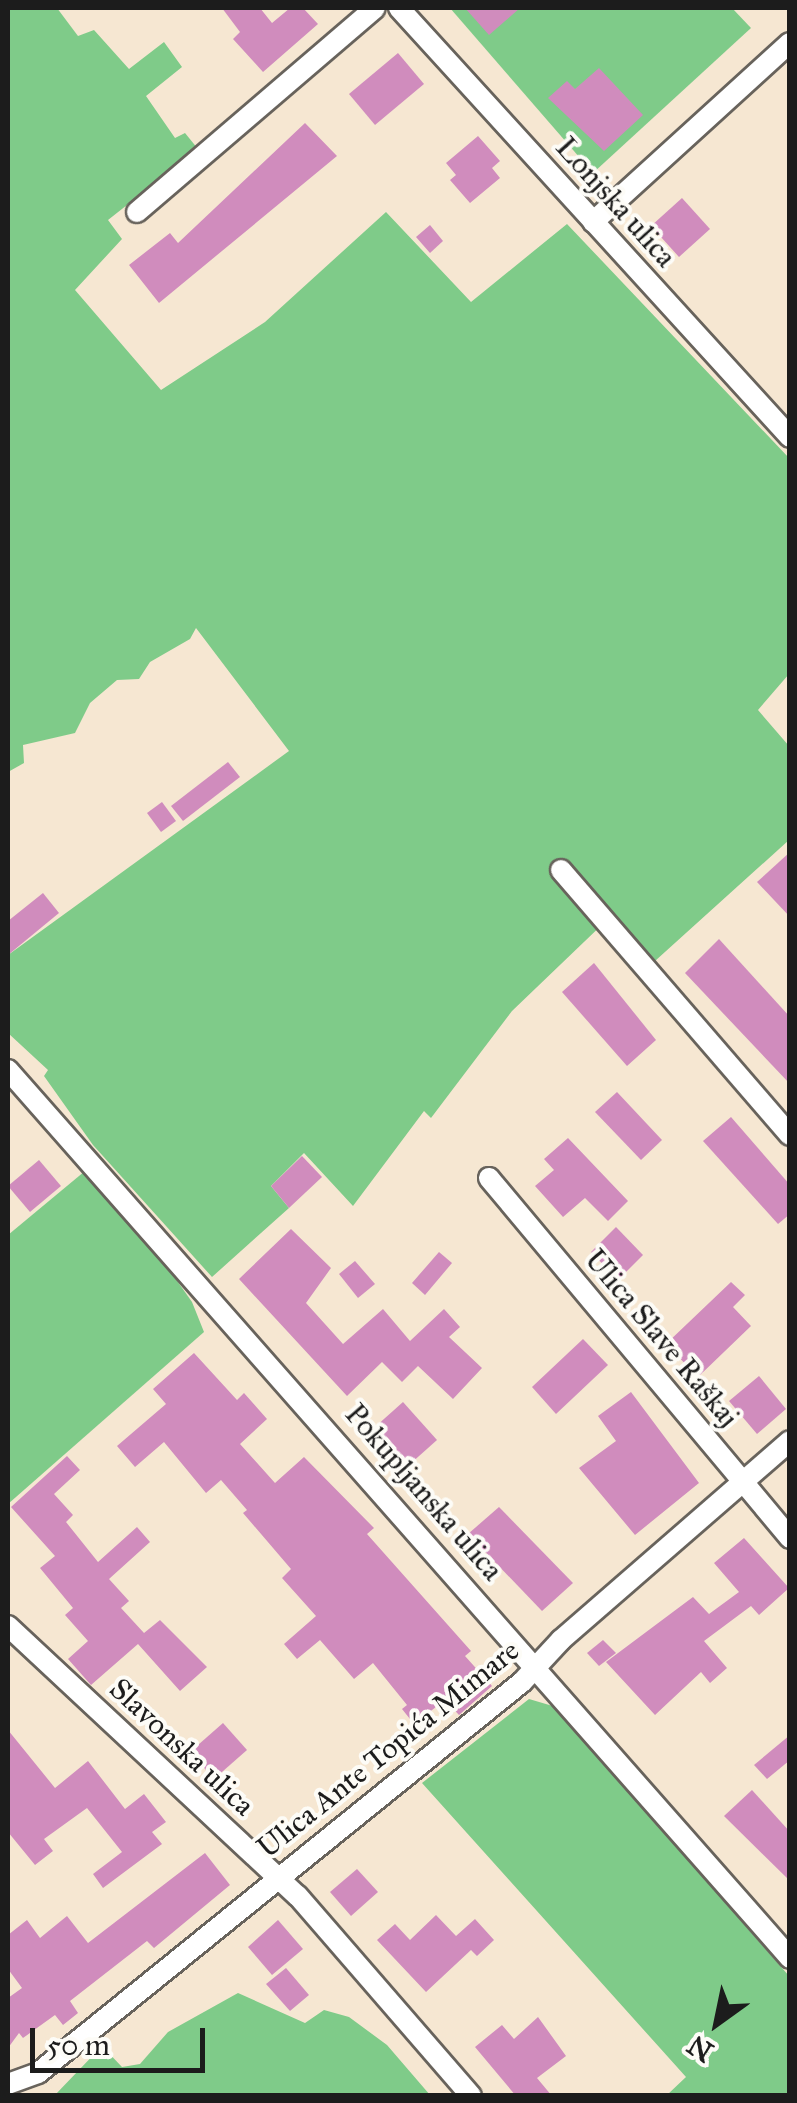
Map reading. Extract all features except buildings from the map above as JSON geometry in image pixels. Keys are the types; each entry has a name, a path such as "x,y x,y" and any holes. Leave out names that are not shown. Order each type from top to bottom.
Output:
{"street":[{"path":"137,212 376,8"},
{"name":"Lonjska ulica","path":"399,8 790,437"},
{"path":"594,222 790,42"},
{"path":"561,870 790,1135"},
{"name":"Pokupljanska ulica","path":"8,1070 538,1667 790,1958"},
{"name":"Ulica Slave Raškaj","path":"488,1178 790,1538"},
{"name":"Ulica Ante Topića Mimare","path":"9,2085 38,2073 538,1667 790,1441"},
{"name":"Slavonska ulica","path":"8,1626 279,1877 471,2096"}],"green space":[{"path":"8,8 57,8 78,36 94,30 129,69 164,42 182,67 146,96 175,138 185,133 198,149 108,220 122,239 75,290 161,390 265,322 386,212 471,302 567,224 789,458 789,674 758,710 789,746 789,840 655,961 609,918 512,1011 431,1118 424,1111 353,1206 304,1153 271,1186 289,1208 212,1277 93,1145 44,1076 48,1070 8,1033 8,955 289,751 196,628 190,639 150,662 139,679 117,680 90,703 75,733 23,745 24,763 8,772"},
{"path":"450,8 732,8 751,28 593,173"},
{"path":"85,1171 154,1248 192,1302 204,1332 8,1504 8,1235"},
{"path":"529,1699 556,1707 789,1976 789,2095 667,2095 686,2077 422,1783"},
{"path":"238,1993 305,2023 324,2010 349,2017 387,2045 430,2095 55,2095 102,2046 122,2067 140,2064 168,2032"}]}
